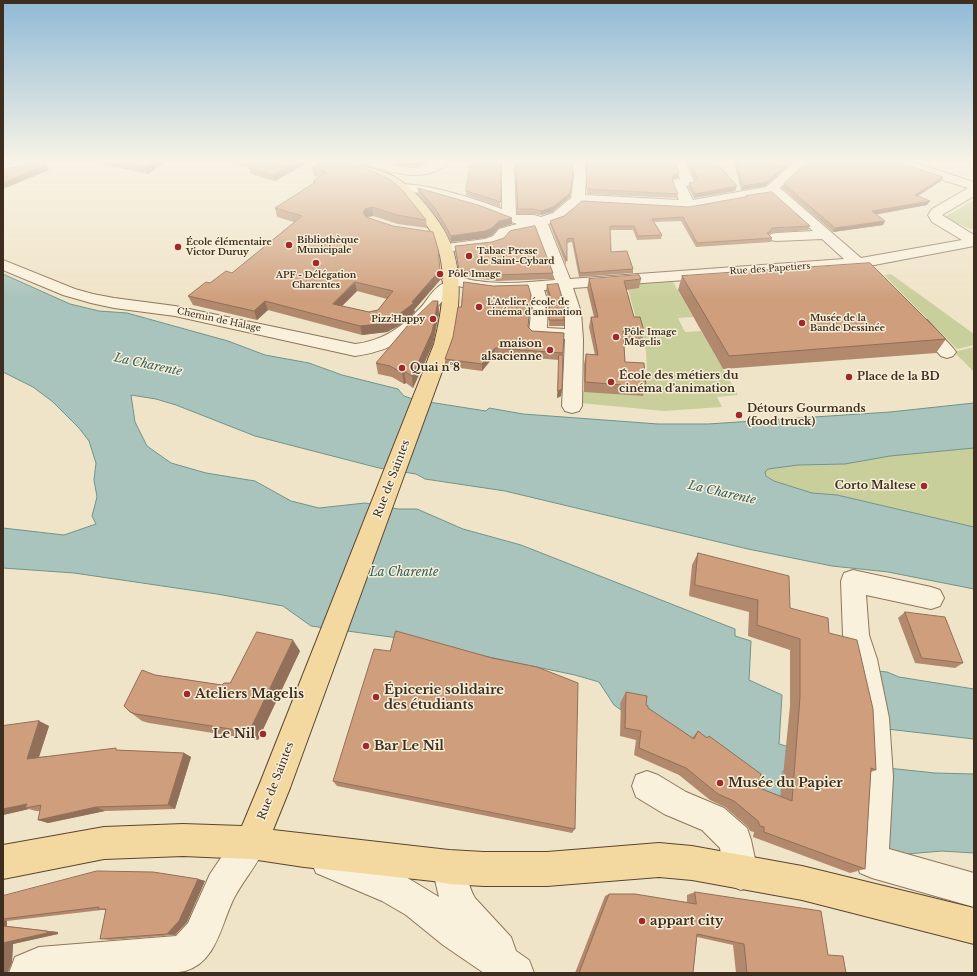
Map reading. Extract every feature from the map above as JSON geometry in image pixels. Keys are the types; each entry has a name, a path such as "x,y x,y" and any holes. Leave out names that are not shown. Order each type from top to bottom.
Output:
{"main road":[{"name":"Rue de Saintes","path":"251,843 274,788 443,344 451,290 442,242 437,230 419,208"},
{"path":"3,862 104,843 183,840 251,843 304,851 433,864 449,867 484,869 547,869 659,860 692,863 802,884 974,926"}],"street":[{"path":"481,208 516,221 541,224 558,216 568,208"},
{"path":"514,208 516,221"},
{"path":"794,208 876,278"},
{"name":"Rue des Papetiers","path":"944,208 935,215 937,219 974,241"},
{"path":"422,234 442,242 487,243 498,239 516,221"},
{"path":"541,224 573,312 574,334 572,406"},
{"path":"776,237 825,235"},
{"name":"Rue des Papetiers","path":"535,286 857,263 974,241"},
{"name":"Chemin de Halage","path":"3,265 69,292 92,298 114,303 175,311 355,350 379,346 397,338 427,310 436,306 451,290 477,286 508,288 535,286"},
{"path":"535,286 540,302 538,333 574,334"},
{"path":"912,314 947,352"},
{"path":"932,598 853,581 856,635 863,659 875,718 878,777 872,861 974,890"},
{"path":"647,786 675,803 713,819 735,840 741,873"},
{"path":"27,973 28,970 39,965 184,953 201,936 222,886 251,843"},
{"path":"304,851 394,889 418,903 456,932 518,973"},
{"path":"449,867 452,886 458,904 518,973"}],"green space":[{"path":"961,208 974,208 974,230 943,218"},
{"path":"891,274 974,334 974,345 957,349 884,275"},
{"path":"673,282 693,317 678,318 685,332 701,331 738,395 717,397 722,407 664,411 579,403 579,391 643,396 641,373 647,373 646,351 628,289 637,284"},
{"path":"974,347 974,372 954,352"},
{"path":"974,448 974,527 837,495 812,493 774,481 766,475 765,472 768,469 798,465 845,464 890,456"}],"water":[{"name":"La Charente","path":"3,274 70,304 99,311 127,313 228,341 265,355 309,363 342,375 398,389 404,396 416,400 486,411 489,408 523,414 658,424 708,424 890,412 974,403 974,448 890,456 845,464 798,465 768,469 765,472 766,476 774,481 812,493 837,495 974,527 974,589 888,572 832,566 748,549 505,491 425,479 416,474 379,468 255,436 176,405 156,399 131,395 135,422 147,446 171,463 206,473 255,481 291,501 319,508 365,503 398,509 417,509 463,529 521,545 735,629 735,636 751,641 749,680 782,695 779,744 786,746 814,785 783,771 780,807 621,702 621,710 614,705 599,682 575,675 398,638 311,626 283,606 217,594 74,573 3,568 3,528 64,535 96,524 92,516 97,497 94,480 96,463 89,441 79,428 53,402 33,387 3,372"},
{"path":"867,670 887,672 899,677 974,689 974,739 878,728"},
{"path":"878,767 935,773 974,774 974,853 942,851 907,854 888,852"}],"building":[{"path":"275,208 370,208 365,209 363,213 366,217 393,226 433,232 438,249 440,270 412,302 414,303 398,315 386,323 360,326 265,301 254,311 188,296 206,282 210,283 226,271 232,273 302,216","holes":["355,282 393,291 378,310 369,312 333,304"]},
{"path":"374,208 416,208 426,220 397,215"},
{"path":"434,208 485,208 512,218 499,221 492,228 485,231 451,236"},
{"path":"518,208 551,208 541,211 534,209 518,209"},
{"path":"574,208 789,208 810,226 772,228 769,233 767,233 772,238 697,243 683,217 652,219 662,235 638,236 634,226 610,226 611,252 627,251 633,269 580,273 573,238 567,239 567,261 550,221 564,216"},
{"path":"811,208 892,208 872,211 885,221 835,228"},
{"path":"535,226 553,273 497,275 459,270 455,246 492,242 504,238 510,231"},
{"name":"Musée de la Bande Dessinée","path":"870,263 946,339 729,356 682,276"},
{"path":"639,275 641,279 624,281 634,317 640,317 644,331 623,331 625,362 644,363 646,387 585,382 586,354 598,355 591,317 598,317 589,279"},
{"path":"464,282 493,286 528,285 531,295 528,327 532,331 564,333 563,353 495,348 482,364 445,359 453,337 458,307 461,307"},
{"path":"558,284 564,304 564,320 549,320 550,295 547,285"},
{"path":"433,301 438,301 432,332 412,376 404,371 402,373 390,366 376,363 409,324"},
{"path":"559,355 563,355 562,389 558,391"},
{"path":"698,553 789,576 790,608 828,618 829,633 857,640 873,709 876,770 871,768 865,869 764,832 764,827 760,826 758,821 734,801 718,794 686,768 639,748 641,731 625,728 626,692 647,696 646,705 648,708 694,739 698,731 707,738 709,736 761,774 757,787 792,801 800,697 800,639 757,625 758,600 695,585"},
{"path":"905,612 945,617 963,663 922,658"},
{"path":"396,631 492,658 537,667 578,683 575,829 333,781 374,649 390,651"},
{"name":"Ateliers Magelis","path":"257,632 293,640 249,732 136,714 130,712 124,706 142,670 155,675 222,685 224,683 230,683"},
{"path":"39,721 27,759 116,748 116,750 184,753 168,805 96,807 38,820 41,805 25,808 27,804 3,809 3,726"},
{"path":"97,871 153,872 198,879 179,921 167,934 100,939 106,909 98,909 99,907 3,919 3,896"},
{"path":"695,892 821,911 828,955 843,956 846,973 747,973 744,944 697,934 693,973 579,973 609,894 635,894 696,904"},
{"path":"3,926 47,931 47,933 3,943"}],"place":[{"name":"Bibliothèque Municipale","path":"289,245"},
{"name":"École élémentaire Victor Duruy","path":"178,247"},
{"name":"Tabac Presse de Saint-Cybard","path":"469,256"},
{"name":"APF - Délégation Charentes","path":"316,263"},
{"name":"Pôle Image","path":"440,274"},
{"name":"L'Atelier, école de cinéma d'animation","path":"479,307"},
{"name":"Pizz'Happy","path":"433,319"},
{"name":"Musée de la Bande Dessinée","path":"802,323"},
{"name":"Pôle Image Magelis","path":"616,337"},
{"name":"maison alsacienne","path":"550,350"},
{"name":"Quai n°8","path":"402,368"},
{"name":"Place de la BD","path":"849,377"},
{"name":"École des métiers du cinéma d'animation","path":"611,382"},
{"name":"Détours Gourmands (food truck)","path":"739,415"},
{"name":"Corto Maltese","path":"924,486"},
{"name":"Ateliers Magelis","path":"187,694"},
{"name":"Épicerie solidaire des étudiants","path":"376,697"},
{"name":"Le Nil","path":"263,734"},
{"name":"Bar Le Nil","path":"366,746"},
{"name":"Musée du Papier","path":"720,783"},
{"name":"appart city","path":"642,921"}]}
